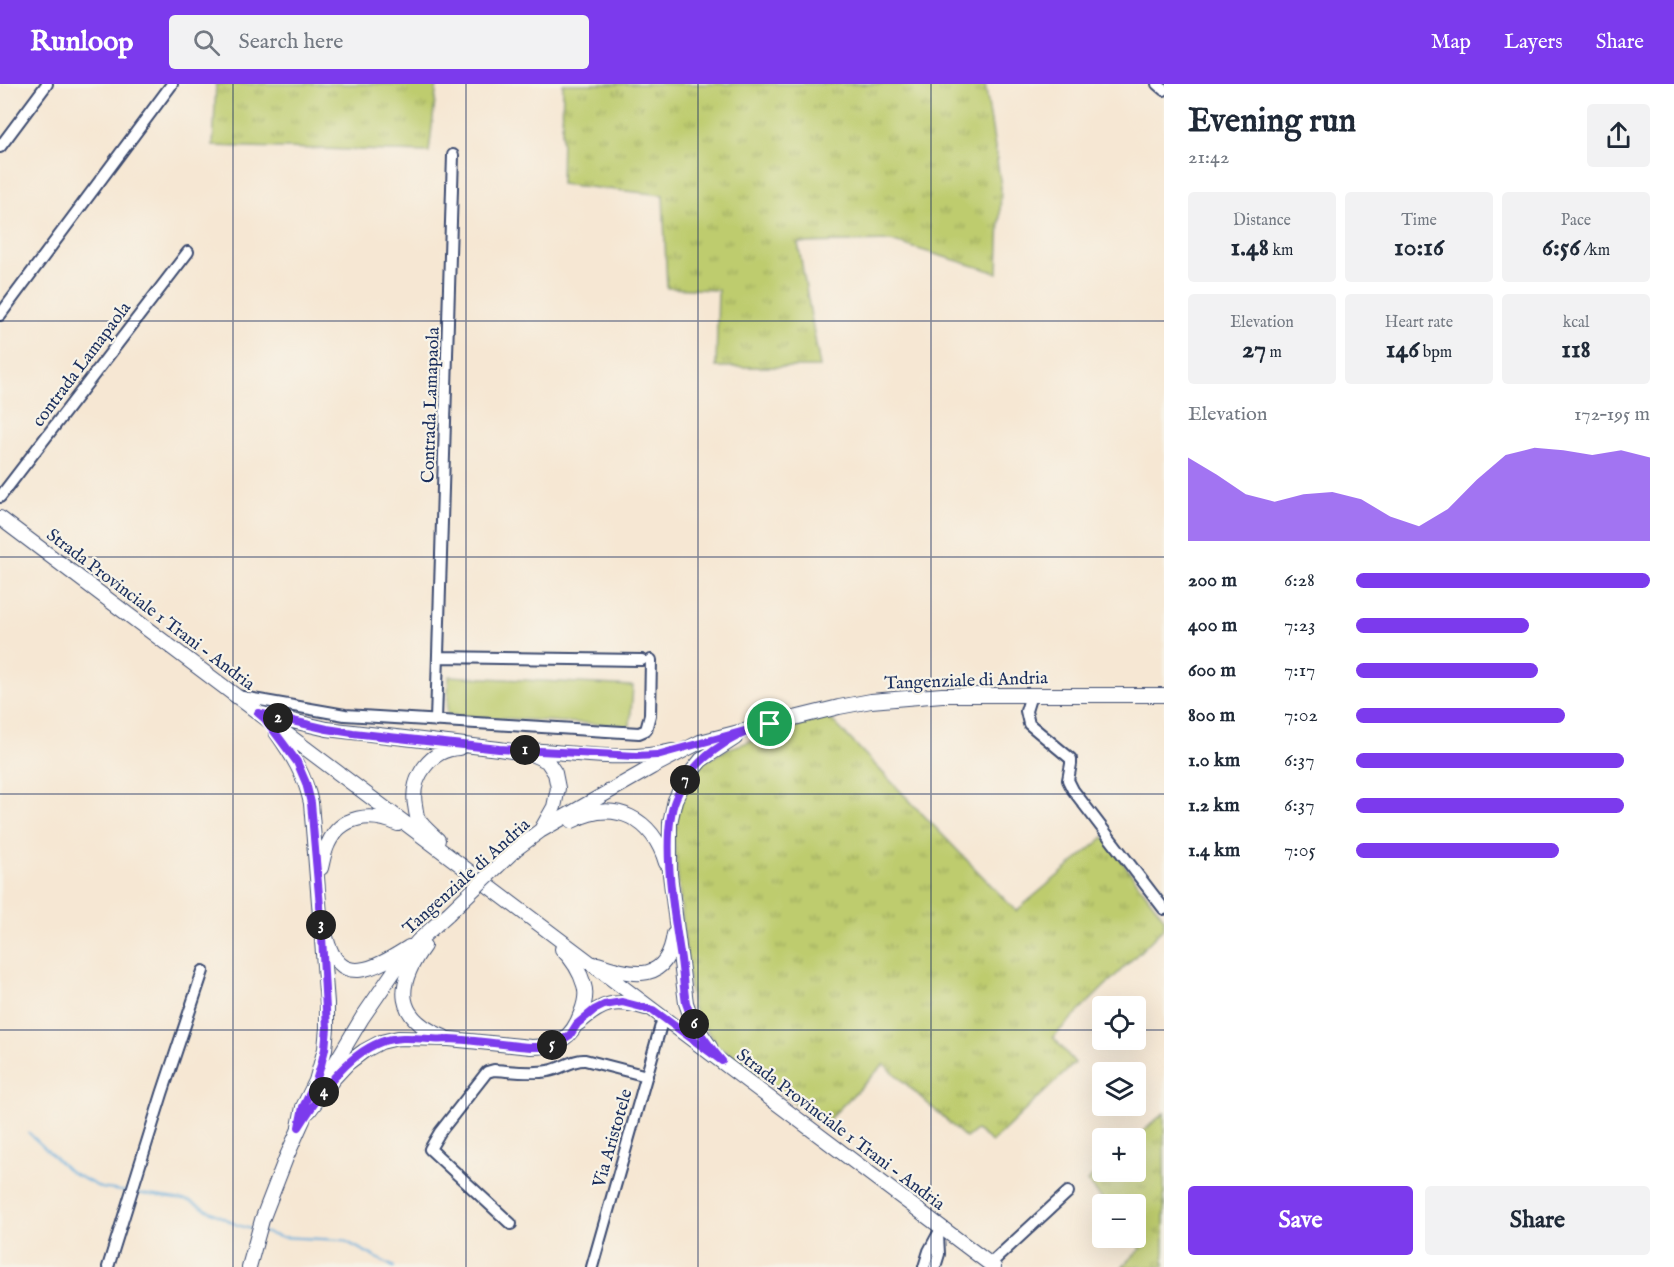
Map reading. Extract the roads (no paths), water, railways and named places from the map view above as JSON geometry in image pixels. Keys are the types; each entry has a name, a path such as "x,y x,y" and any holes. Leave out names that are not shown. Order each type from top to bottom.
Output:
{"main road":[{"name":"Strada Provinciale 1 Trani - Andria","path":"0,518 722,1061 940,1231 992,1265"},
{"name":"Tangenziale di Andria","path":"249,1267 262,1220 299,1127 362,1018 418,941 517,848 540,831 700,742 839,706 942,695 1164,695"},
{"path":"262,716 327,729 531,754 547,761 555,773 558,788 554,807 540,831"},
{"path":"262,716 297,762 311,803 327,1011 325,1049 316,1081 303,1107 299,1127"},
{"path":"722,1061 703,1037 688,1012 670,874 670,823 675,800 685,780 701,760 720,746 751,729 770,724"},
{"path":"499,749 636,756 657,755 691,746"},
{"path":"462,865 417,817 414,799 415,784 423,768 436,755 451,748 480,747"},
{"path":"517,848 534,843 584,814 615,812 637,820 650,831 662,850 670,874"},
{"path":"318,884 328,842 343,825 356,818 369,816 382,818 419,835"},
{"path":"321,918 328,945 335,959 341,965 356,971 370,969 383,963 418,941"},
{"path":"443,919 416,957 405,985 404,996 408,1010 419,1024 449,1039"},
{"path":"309,1111 348,1063 381,1042 398,1038 449,1039 544,1047 555,1044 570,1035 577,1024 585,1002 585,987 571,958 532,919"},
{"path":"585,959 627,973 649,972 659,967 672,950 675,923"},
{"path":"577,1024 594,1010 614,1002 630,1003 658,1014"}],"street":[{"path":"0,147 47,84"},
{"path":"0,315 172,84"},
{"path":"1157,84 1164,90"},
{"name":"Contrada Lamapaola","path":"436,721 453,155"},
{"name":"contrada Lamapaola","path":"0,497 188,252"},
{"path":"233,695 345,715 639,733 646,730 650,715 647,660 439,657"},
{"path":"1031,695 1026,711 1029,724 1071,759 1067,776 1073,790 1164,909"},
{"path":"108,1267 203,971"},
{"name":"Via Aristotele","path":"592,1267 647,1076 658,1014"},
{"path":"511,1224 430,1149 440,1132 487,1072 494,1070 546,1072 576,1059 647,1076"},
{"path":"992,1265 1068,1192"},
{"path":"924,1267 929,1251 940,1231"},
{"path":"935,1267 939,1254 940,1231"}],"waterway":[{"path":"29,1133 69,1171 101,1188 127,1192"},
{"path":"135,1193 190,1201 237,1225 255,1230"},
{"path":"263,1232 280,1237 343,1240 394,1267"}]}
